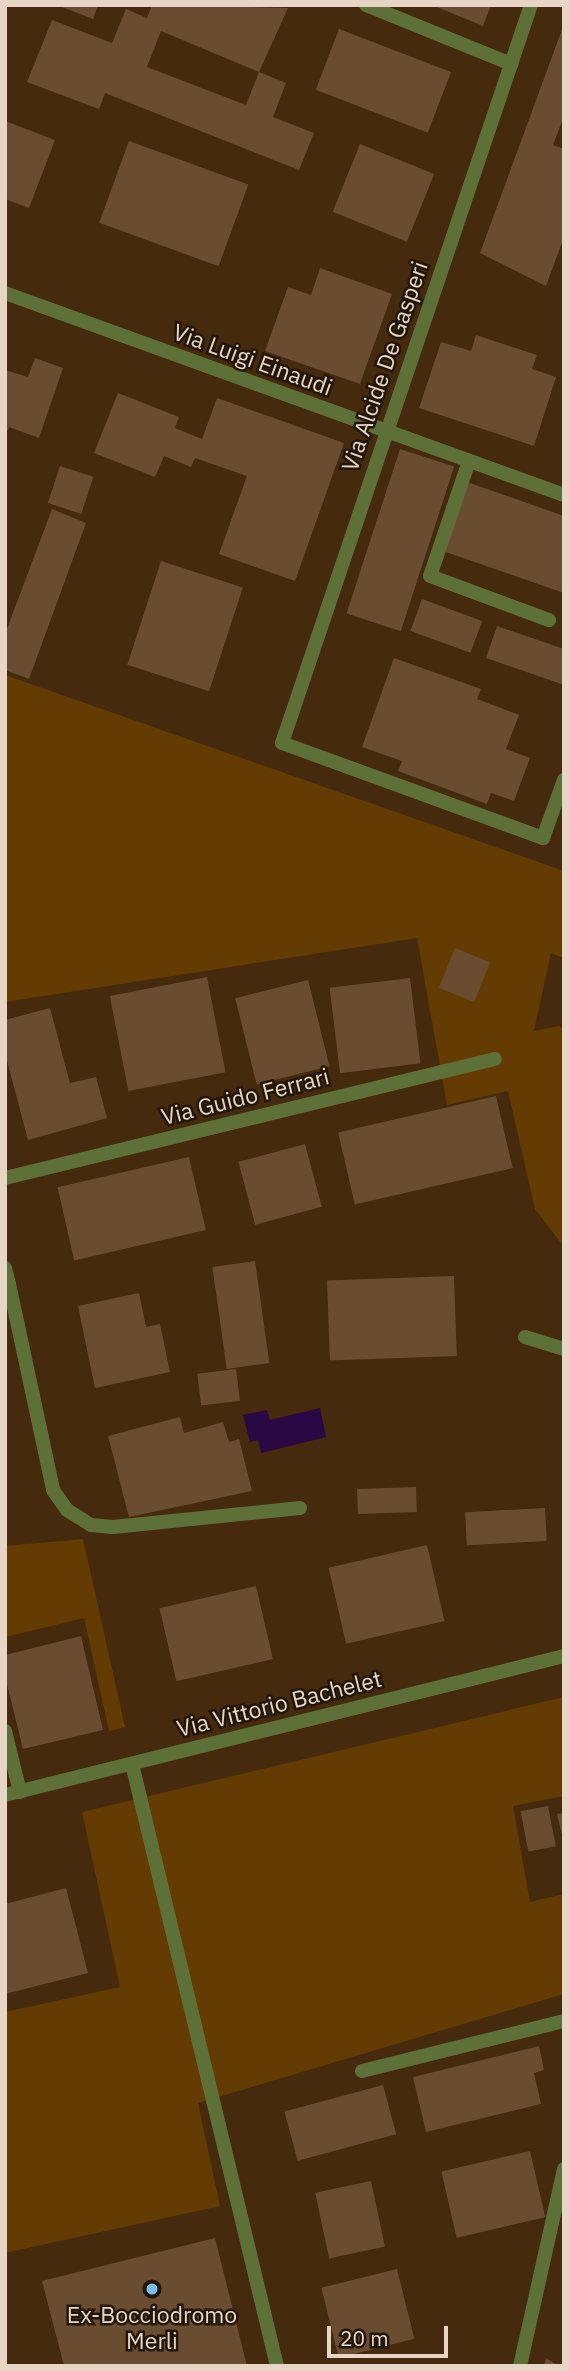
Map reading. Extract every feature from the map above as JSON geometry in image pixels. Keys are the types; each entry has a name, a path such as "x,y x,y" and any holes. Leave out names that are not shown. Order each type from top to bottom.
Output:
{"street":[{"path":"366,5 512,64"},
{"name":"Via Alcide De Gasperi","path":"531,5 282,743 543,838 564,780"},
{"name":"Via Luigi Einaudi","path":"5,293 564,495"},
{"path":"469,461 430,576 549,620"},
{"name":"Via Guido Ferrari","path":"5,1178 495,1059"},
{"path":"5,1268 53,1490 67,1510 91,1525 113,1527 300,1508"},
{"path":"525,1337 564,1349"},
{"name":"Via Vittorio Bachelet","path":"13,1793 564,1656"},
{"path":"5,1731 13,1793"},
{"path":"132,1764 277,2366"},
{"path":"362,2071 564,2021"},
{"path":"520,2366 564,2169"}],"shaded area":[{"path":"5,675 564,871 564,958 551,953 534,1031 559,1026 564,1030 564,1247 535,1209 508,1091 447,1105 417,938 5,1002"},
{"path":"320,1408 326,1437 261,1453 258,1440 250,1442 243,1415 267,1410 270,1420"},
{"path":"83,1539 125,1727 109,1731 84,1618 5,1637 5,1546"},
{"path":"564,1697 564,1796 513,1806 530,1902 564,1894 564,1994 198,2103 220,2206 5,2253 5,2012 120,1987 82,1812"}],"building":[{"path":"57,5 98,5 93,19"},
{"path":"152,5 288,8 259,72 286,83 273,117 314,133 299,170 105,93 99,109 27,82 52,20 112,43 126,9 147,18","holes":["161,31 259,72 246,105 147,67"]},
{"path":"432,5 491,5 483,26"},
{"path":"564,24 564,116 553,145 564,149 564,237 546,286 480,253"},
{"path":"339,29 451,72 428,133 316,90"},
{"path":"5,121 55,140 29,208 5,199"},
{"path":"129,141 248,184 219,266 99,223"},
{"path":"360,144 434,174 407,242 333,212"},
{"path":"320,268 392,294 360,384 265,351 288,287 311,295"},
{"path":"476,335 537,355 532,369 556,377 534,446 419,408 441,342 471,351"},
{"path":"35,358 63,368 39,438 9,427 5,436 5,370 28,377"},
{"path":"118,393 179,417 175,428 202,439 217,398 344,443 295,581 219,554 247,476 195,458 191,467 164,456 155,477 94,453"},
{"path":"400,449 454,467 401,631 347,614"},
{"path":"60,466 93,477 81,514 48,503"},
{"path":"467,482 564,516 564,593 443,551"},
{"path":"52,509 86,523 29,679 5,670 5,634"},
{"path":"161,561 243,588 209,691 127,665"},
{"path":"422,599 482,621 471,653 410,631"},
{"path":"497,626 564,649 564,685 486,658"},
{"path":"394,658 481,689 477,699 519,715 506,749 530,758 514,801 491,793 487,804 398,771 402,761 362,747"},
{"path":"455,948 490,962 474,1002 439,988"},
{"path":"207,977 226,1072 128,1091 110,996"},
{"path":"410,978 420,1063 340,1073 330,988"},
{"path":"308,980 330,1066 257,1085 235,998"},
{"path":"50,1008 70,1083 96,1077 107,1118 28,1140 5,1053 5,1020"},
{"path":"496,1096 513,1168 355,1205 338,1132"},
{"path":"305,1144 322,1207 255,1225 238,1162"},
{"path":"189,1157 206,1230 74,1260 57,1187"},
{"path":"255,1261 269,1363 227,1369 212,1267"},
{"path":"454,1276 457,1356 330,1360 327,1280"},
{"path":"139,1293 146,1327 160,1324 170,1372 95,1388 78,1306"},
{"path":"236,1369 240,1401 201,1406 197,1374"},
{"path":"180,1417 184,1433 223,1422 229,1442 239,1439 252,1491 129,1517 108,1436"},
{"path":"416,1487 417,1512 358,1514 357,1489"},
{"path":"545,1508 547,1541 467,1545 465,1512"},
{"path":"427,1545 445,1621 346,1644 329,1568"},
{"path":"256,1586 273,1659 176,1681 160,1608"},
{"path":"81,1636 103,1730 23,1749 5,1676 5,1655"},
{"path":"548,1806 556,1846 528,1852 521,1811"},
{"path":"564,1813 564,1839 563,1839 557,1814"},
{"path":"66,1888 88,1973 5,1994 5,1904"},
{"path":"539,2046 544,2070 534,2073 541,2104 426,2132 413,2077"},
{"path":"383,2085 396,2134 298,2161 284,2111"},
{"path":"530,2151 545,2217 457,2238 441,2171"},
{"path":"371,2181 385,2247 329,2258 315,2193"},
{"name":"Ex-Bocciodromo Merli","path":"215,2238 247,2366 64,2366 42,2281"},
{"path":"397,2269 414,2339 339,2358 321,2288"},
{"path":"546,2358 559,2366 544,2366"}],"place":[{"name":"Ex-Bocciodromo Merli","path":"152,2289"}]}
